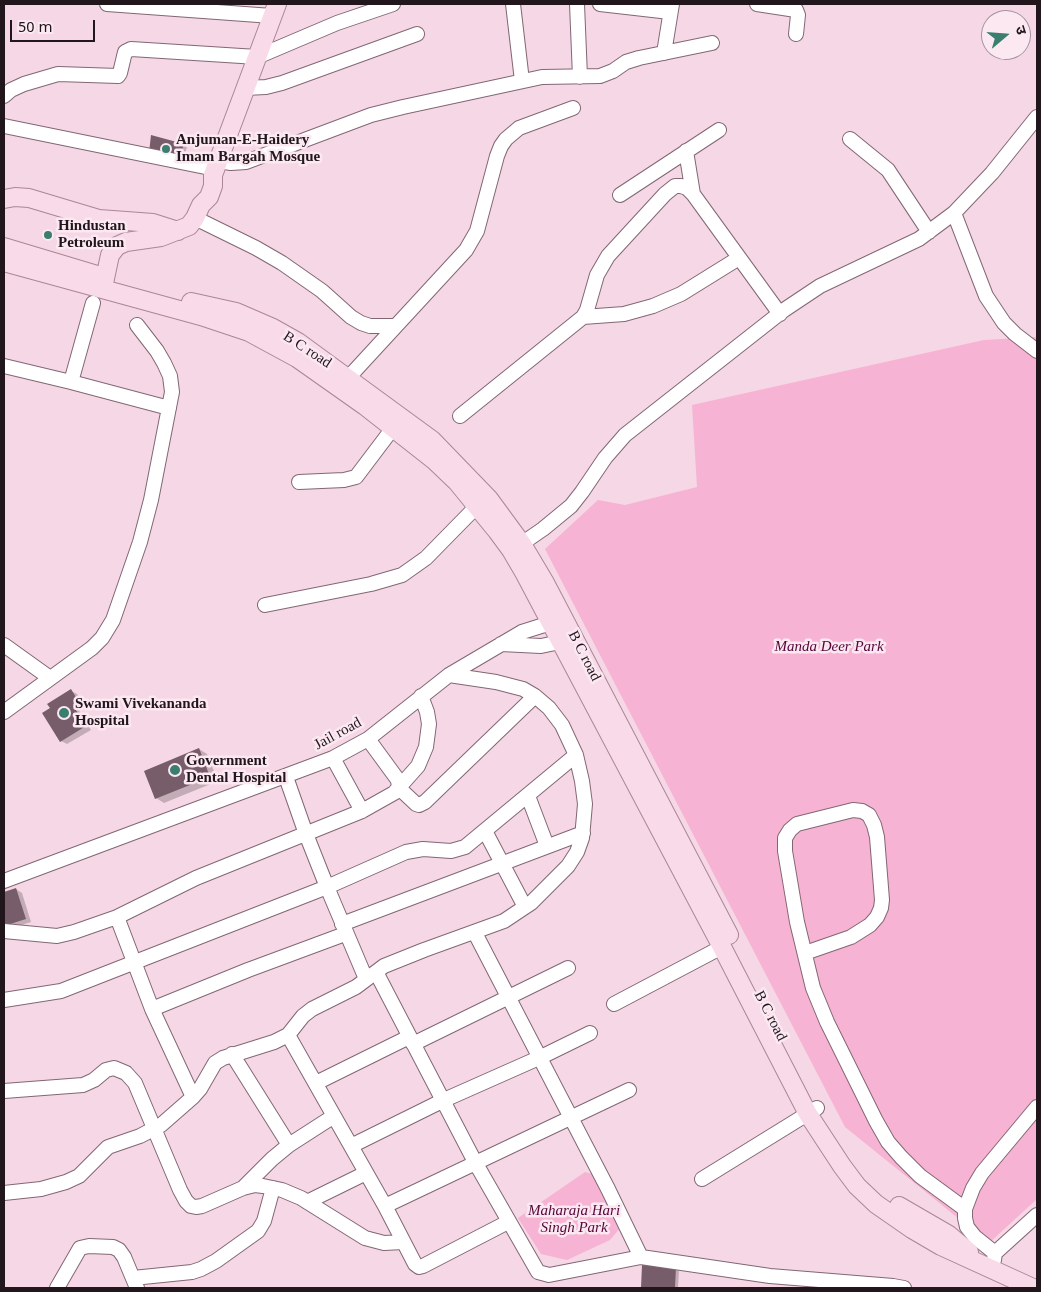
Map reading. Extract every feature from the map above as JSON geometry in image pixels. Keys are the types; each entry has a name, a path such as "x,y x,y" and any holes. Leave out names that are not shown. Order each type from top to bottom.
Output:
{"main road":[{"path":"100,289 110,255 117,246 126,242 161,237 189,226 212,193 216,168 257,56 279,8"},
{"path":"4,199 15,197 29,198 100,219 153,223 178,231"},
{"path":"100,219 111,235 114,250"},
{"name":"B C road","path":"4,247 100,289 178,299 236,312 259,321 298,342 432,440 489,499 517,547"},
{"path":"4,262 201,316 249,332 297,358 365,406 435,461 457,482 477,506 517,547 692,876 722,947 813,1111 821,1136 842,1166 857,1186 876,1204 912,1229 941,1246 990,1263 1033,1288"},
{"name":"B C road","path":"692,876 813,1111"}],"street":[{"path":"107,4 279,8"},
{"path":"4,96 11,90 24,84 58,74 118,76 125,52 131,49 257,56 336,23 393,4"},
{"path":"513,4 522,81"},
{"path":"577,4 580,77"},
{"path":"600,4 671,8 664,53"},
{"path":"757,4 796,10 798,15 796,34"},
{"path":"245,88 266,87 282,83 417,34"},
{"path":"4,126 216,168 246,162 371,115 542,77 600,76 626,62 712,43"},
{"path":"348,378 452,266 472,241 480,222 501,146 506,138 519,128 573,108"},
{"path":"517,547 560,516 570,506 625,434 780,314 820,286 918,239 954,213 992,173 1037,117"},
{"path":"620,196 719,130"},
{"path":"850,140 888,170 929,232"},
{"path":"686,151 693,194"},
{"path":"460,416 583,317 587,310 597,275 612,251 675,186 688,188 693,194 780,314"},
{"path":"198,212 282,263 322,291 351,317 361,323 370,326 396,326"},
{"path":"954,213 986,296 1004,323 1037,351"},
{"path":"583,317 624,314 653,306 681,294 739,258"},
{"path":"71,382 100,289"},
{"path":"4,712 92,648 102,638 113,620 140,542 151,500 172,392 170,376 157,351 137,325"},
{"path":"4,366 169,408"},
{"path":"299,482 344,480 356,476 393,428"},
{"path":"266,605 371,584 402,575 426,558 477,506"},
{"name":"Jail road","path":"4,882 333,758 368,739 449,675 522,632 557,621"},
{"path":"501,644 541,646 567,639"},
{"path":"4,644 50,678"},
{"path":"4,1193 41,1189 79,1176 108,1148 154,1130 193,1097 200,1089 215,1063 232,1054 288,1036 303,1016 312,1009 349,991 371,975 405,957 504,921 525,907 568,866 577,852 583,833 585,804 576,755 562,725 549,708 523,689 510,685 449,675"},
{"path":"4,930 57,936 74,932 117,917 196,878 362,811 386,799 400,788 418,766 426,747 427,712 421,696"},
{"path":"368,739 398,780 400,788 419,805 425,802 535,696"},
{"path":"4,1000 61,991 327,887 406,852 423,849 458,850 471,843 576,755"},
{"path":"333,758 362,811"},
{"path":"286,777 306,834 344,929 411,1041 534,1268 543,1274 549,1275 641,1258 770,1276 904,1288"},
{"path":"528,796 547,846"},
{"path":"805,954 851,937 870,925 881,908 877,836 869,815 862,811 853,810 797,824 785,838 785,851 805,954 813,988 827,1022 888,1142 900,1157 920,1176 965,1209"},
{"path":"485,831 525,907"},
{"path":"152,1009 501,864 583,833"},
{"path":"117,917 152,1009 193,1097"},
{"path":"475,933 541,1057 641,1258"},
{"path":"614,1004 722,947"},
{"path":"316,1083 568,968"},
{"path":"351,1146 444,1100 590,1033"},
{"path":"288,1036 366,1172 411,1259 418,1267 508,1222"},
{"path":"232,1054 289,1145"},
{"path":"4,1091 83,1086 106,1070 114,1068 126,1073 132,1079 180,1190 191,1206 202,1206 243,1188 255,1185 292,1194 364,1238 384,1243 403,1242"},
{"path":"384,1206 629,1090"},
{"path":"990,1263 993,1250 975,1237 967,1227 965,1209 973,1188 982,1173 1037,1107"},
{"path":"702,1179 813,1111"},
{"path":"243,1188 262,1167 289,1145 334,1116"},
{"path":"307,1202 366,1172"},
{"path":"57,1288 80,1248 89,1246 113,1247 119,1250 124,1256 135,1283 201,1269 216,1261 258,1231 264,1221 272,1188"},
{"path":"990,1263 1037,1215"}],"green space":[{"name":"Manda Deer Park","path":"1037,337 1037,1199 989,1243 845,1127 545,549 598,500 625,505 697,487 692,405 984,340"},
{"name":"Maharaja Hari Singh Park","path":"585,1172 592,1174 620,1228 610,1240 567,1260 541,1254 518,1218"}],"building":[{"name":"Anjuman-E-Haidery Imam Bargah Mosque","path":"151,135 184,144 179,159 149,153"},
{"path":"71,689 80,704 74,707 86,726 60,742 42,713 50,708 47,704"},
{"path":"199,748 210,777 155,799 144,771"},
{"path":"16,888 26,919 4,926 4,892"},
{"path":"642,1265 676,1267 675,1288 641,1288"}],"place":[{"name":"Anjuman-E-Haidery Imam Bargah Mosque","path":"166,149"},
{"name":"Hindustan Petroleum","path":"48,235"},
{"name":"Swami Vivekananda Hospital","path":"64,713"},
{"name":"Government Dental Hospital","path":"175,770"}]}
